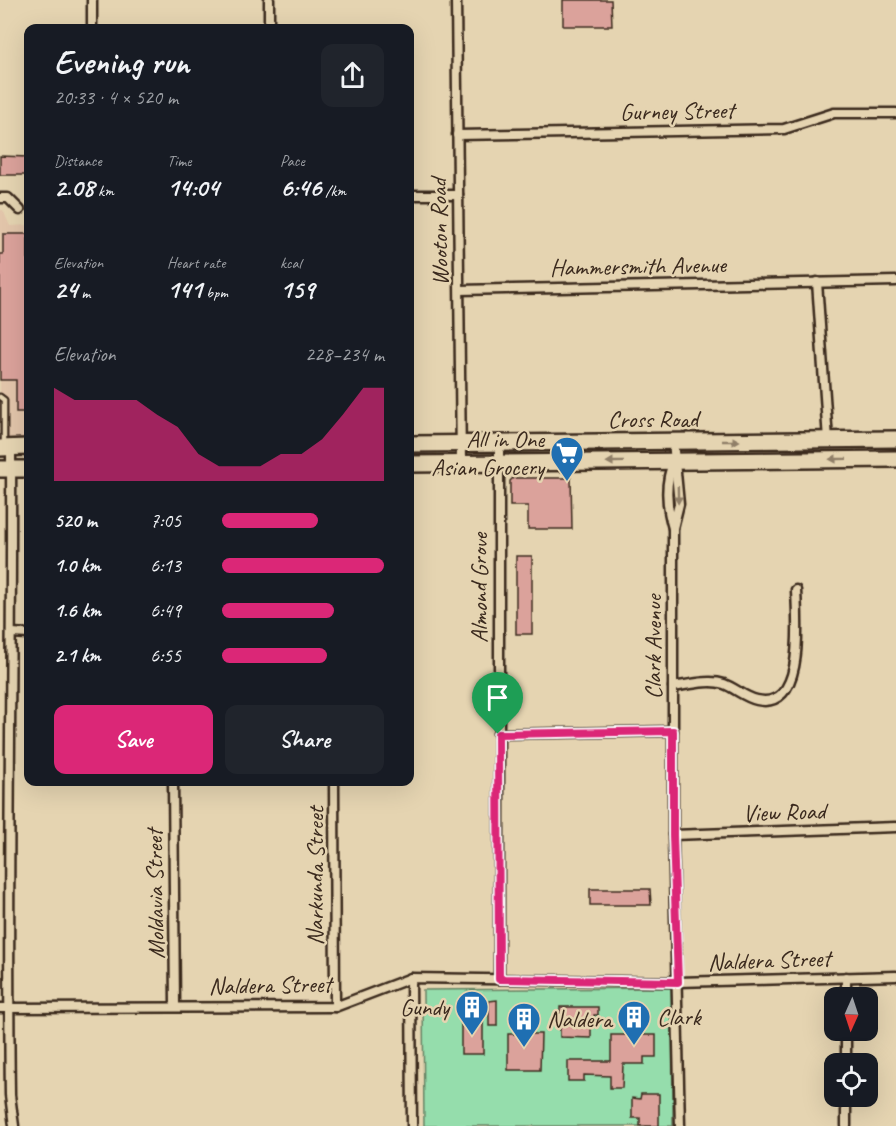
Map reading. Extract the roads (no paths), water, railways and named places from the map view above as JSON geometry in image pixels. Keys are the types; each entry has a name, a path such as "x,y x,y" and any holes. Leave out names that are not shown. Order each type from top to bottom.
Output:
{"highway":[{"name":"Cross Road","path":"414,444 828,441 896,438"},
{"path":"5,448 24,447"},
{"name":"Cross Road","path":"414,464 896,459"},
{"path":"6,469 24,469"}],"street":[{"path":"92,0 92,24"},
{"path":"269,0 269,24"},
{"name":"Wooton Road","path":"456,0 461,464"},
{"name":"Gurney Street","path":"457,135 784,129 834,113 896,113"},
{"path":"414,195 458,195"},
{"path":"0,198 8,198 20,210"},
{"name":"Hammersmith Avenue","path":"460,290 896,281"},
{"path":"817,282 828,441"},
{"name":"Clark Avenue","path":"673,441 679,504 673,528 673,835 680,1126"},
{"name":"Almond Grove","path":"499,443 499,979"},
{"path":"5,448 12,633 4,854 4,1008 14,1126"},
{"path":"673,687 715,682 723,683 759,701 776,700 783,696 790,680 798,646 796,590"},
{"path":"12,633 24,634"},
{"path":"498,734 673,731"},
{"name":"Moldavia Street","path":"173,786 175,1006"},
{"name":"Narkunda Street","path":"334,786 335,1007"},
{"name":"View Road","path":"673,835 896,827"},
{"name":"Naldera Street","path":"4,1008 335,1007 411,978 678,982 896,976"},
{"path":"846,977 846,987"},
{"path":"411,978 412,1126"},
{"path":"846,1107 846,1126"}],"lane":[{"path":"0,397 4,400 2,423 5,448"}],"place":[{"name":"All in One Asian Grocery","path":"567,482"},
{"name":"Gundy","path":"472,1036"},
{"name":"Clark","path":"634,1046"},
{"name":"Naldera","path":"524,1048"}]}
